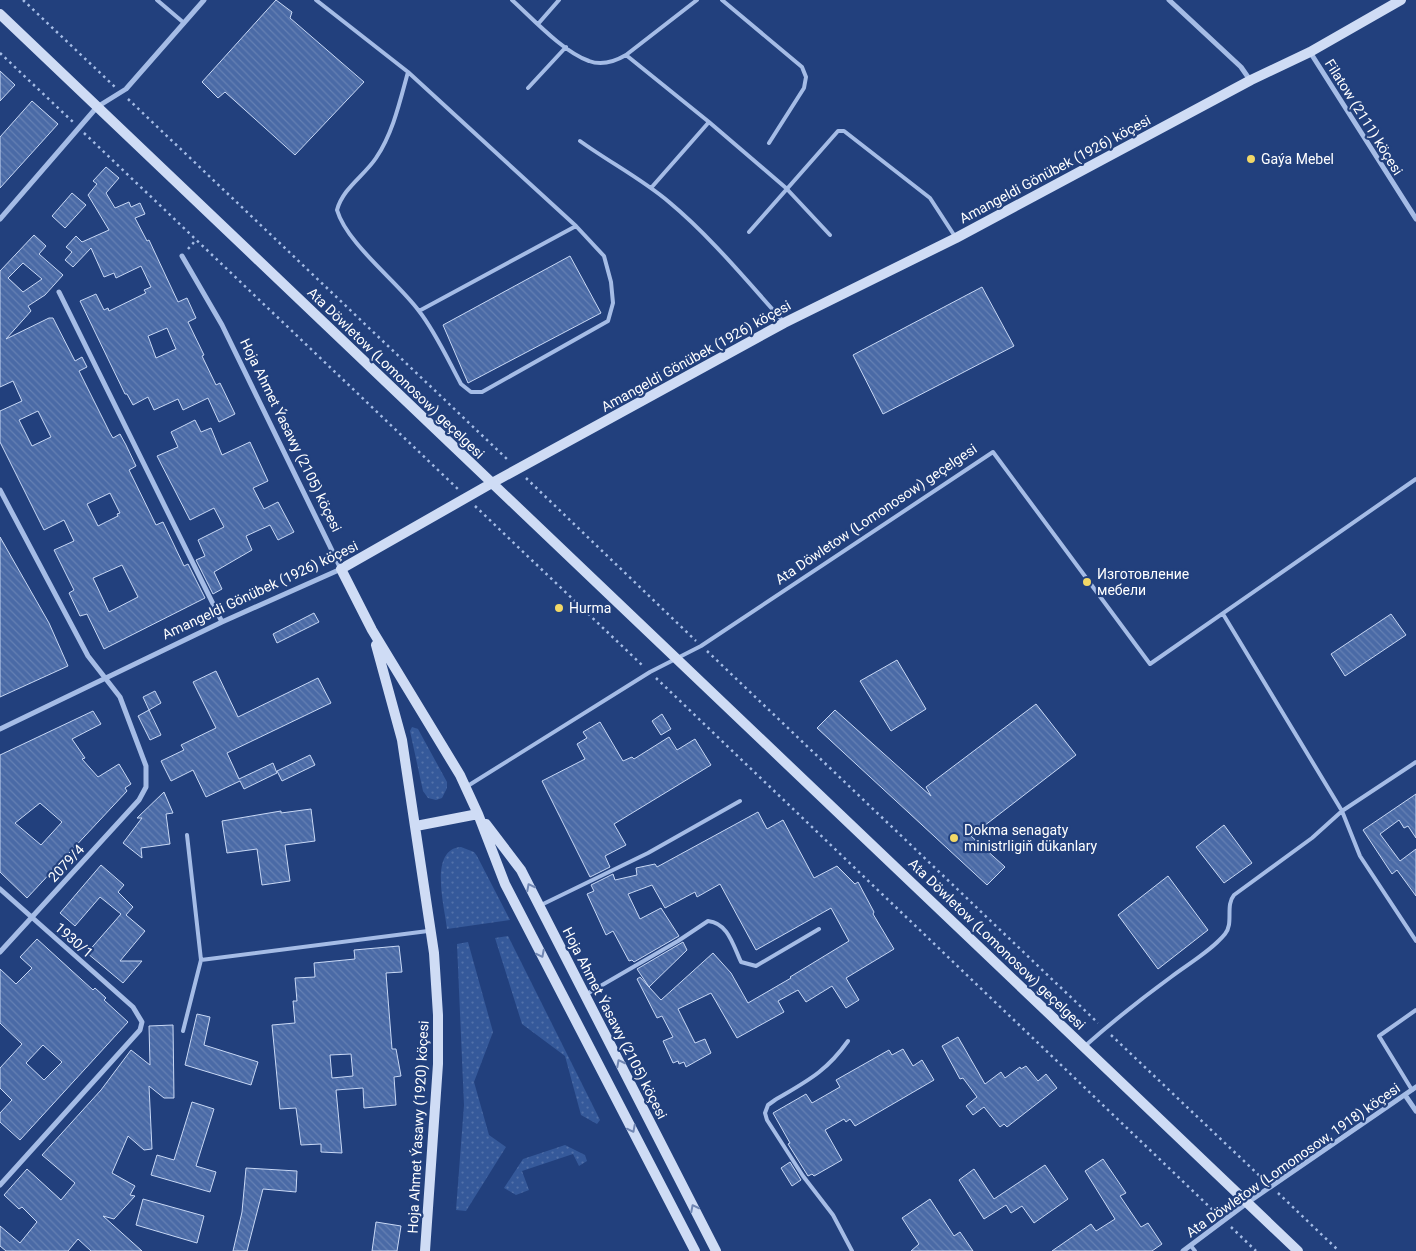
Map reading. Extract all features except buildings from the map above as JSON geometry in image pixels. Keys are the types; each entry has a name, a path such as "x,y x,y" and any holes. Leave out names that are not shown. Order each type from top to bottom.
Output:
{"street":[{"path":"0,219 97,107 126,89 204,0"},
{"path":"1169,0 1241,67 1251,80"},
{"name":"Amangeldi Gönübek (1926) köçesi","path":"0,728 222,622 342,569 492,483 784,323 956,238 1251,80 1310,52 1401,0"},
{"path":"0,14 97,107"},
{"name":"Filatow (2111) köçesi","path":"1310,52 1416,219"},
{"name":"Ata Döwletow (Lomonosow) geçelgesi","path":"97,107 1085,1046 1298,1251"},
{"name":"Hoja Ahmet Ýasawy (2105) köçesi","path":"182,256 222,325 372,630 466,787 505,884 695,1251"},
{"path":"60,292 222,622"},
{"path":"0,490 88,656 104,679"},
{"name":"Hoja Ahmet Ýasawy (2105) köçesi","path":"372,630 402,740 416,826"},
{"name":"2079/4","path":"0,952 131,810 146,787 146,766 120,698 104,679"},
{"path":"416,826 478,814"},
{"name":"Hoja Ahmet Ýasawy (2105) köçesi","path":"478,814 521,870 716,1251"},
{"name":"Hoja Ahmet Ýasawy (1920) köçesi","path":"416,826 431,930 438,1015 438,1064 425,1251"},
{"name":"1930/1","path":"0,889 133,1007 142,1022 140,1030 0,1185"},
{"name":"Ata Döwletow (Lomonosow, 1918) köçesi","path":"1183,1251 1248,1203 1414,1089"},
{"path":"1405,1094 1416,1111"}],"lane":[{"path":"157,0 184,23"},
{"path":"316,0 408,72 576,226 604,256 611,282 613,304 608,321 482,392 471,392 461,384 419,310 350,234 340,219 337,210 345,193 376,159 388,136 408,72"},
{"path":"512,0 566,47 588,61 601,64 615,62 626,55 697,0"},
{"path":"538,24 559,0"},
{"path":"722,0 802,67 806,77 804,88 769,143"},
{"path":"528,88 566,47"},
{"path":"626,55 709,122 786,188 830,235"},
{"path":"651,188 709,122"},
{"path":"749,232 838,131 844,131 930,198 956,238"},
{"path":"580,141 612,164 651,188 709,239 784,323"},
{"path":"419,310 576,226"},
{"name":"Ata Döwletow (Lomonosow) geçelgesi","path":"676,658 701,646 993,452 1150,664 1223,614"},
{"path":"1416,479 1223,614 1342,811 1360,856 1416,940"},
{"path":"466,787 650,672 676,658"},
{"path":"1085,1046 1225,933 1228,926 1229,901 1234,895 1312,838 1342,811 1416,762"},
{"path":"539,906 648,853 740,801"},
{"path":"183,1032 201,960 187,835"},
{"path":"585,995 678,941 708,921 717,922 726,930 741,962 756,966 819,928"},
{"path":"201,960 431,930"},
{"path":"1414,1089 1379,1036 1416,1010"},
{"path":"848,1041 834,1061 822,1073 775,1100 768,1105 765,1113 803,1176 833,1215 852,1251"},
{"path":"1191,1246 1195,1251"}],"path":[{"path":"23,0 1338,1251"},
{"path":"0,53 263,306 467,497 1256,1251"}],"shaded area":[{"path":"412,727 418,729 447,782 447,788 442,798 436,800 428,798 423,791 410,731"},
{"path":"461,847 474,852 477,856 510,920 447,929 442,894 442,868 445,858 451,850"},
{"path":"508,936 600,1120 597,1124 581,1115 565,1056 522,1024 495,938"},
{"path":"468,942 493,1032 474,1082 489,1135 506,1147 466,1211 456,1210 464,1105 457,944"},
{"path":"565,1145 585,1155 587,1161 579,1166 573,1154 522,1171 529,1190 516,1195 504,1188 523,1159"}],"place":[{"name":"Gaýa Mebel","path":"1251,159"},
{"name":"Изготовление мебели","path":"1087,582"},
{"name":"Hurma","path":"559,608"},
{"name":"Dokma senagaty ministrligiň dükanlary","path":"954,838"}]}
